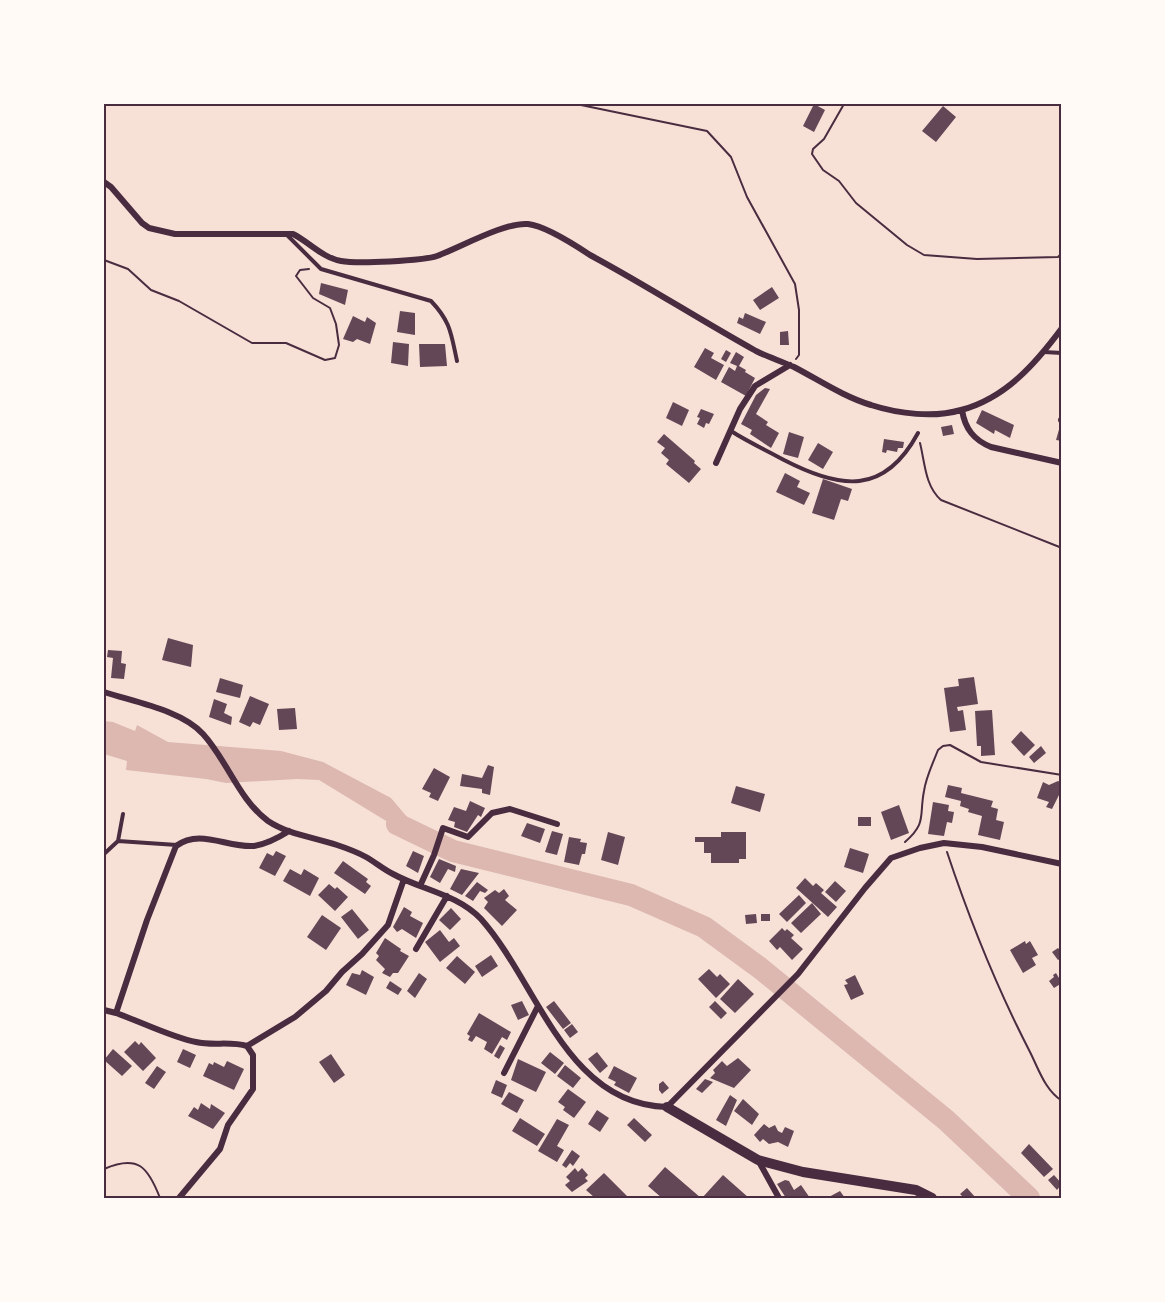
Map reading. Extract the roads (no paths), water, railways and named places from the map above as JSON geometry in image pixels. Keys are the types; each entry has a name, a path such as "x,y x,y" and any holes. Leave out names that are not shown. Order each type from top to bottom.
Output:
{"street":[{"path":"104,182 149,228 175,234 293,234 307,241 325,256 340,261 408,260 434,257 510,226 530,224 568,240 758,352 790,365 870,405 895,412 938,414 962,410 998,393 1019,379 1062,328"},
{"path":"716,463 740,409 755,386 790,365"},
{"path":"962,410 971,435 980,442 991,447 1062,463"},
{"path":"104,692 183,719 202,734 247,797 267,820 289,831 335,844 366,856 404,879 447,896 467,907 480,919 506,954 538,1006 576,1060 592,1079 618,1096 637,1103 668,1107 758,1160 803,1172 916,1190 932,1198"},
{"path":"420,886 443,828 468,837 492,813 510,809 557,824"},
{"path":"116,1013 147,920 177,845 185,839 208,839 254,846 275,840 289,831"},
{"path":"668,1107 798,974 891,858 944,843 982,847 1062,864"},
{"path":"247,1046 295,1017 326,991 362,954 387,925 404,879"},
{"path":"416,949 447,896"},
{"path":"504,1073 538,1006"},
{"path":"104,1010 195,1042 221,1045 234,1042 247,1046 253,1055 254,1089 228,1125 220,1149 178,1198"},
{"path":"758,1160 779,1198"}],"lane":[{"path":"286,235 321,269 431,301 449,326 457,361"},
{"path":"1044,352 1062,353"},
{"path":"730,431 802,469 826,478 852,483 867,480 891,467 908,452 918,433"},
{"path":"104,854 118,841 123,814"},
{"path":"118,841 177,845"}],"waterway":[{"path":"397,824 453,851 631,895 704,927 760,968 946,1120 1029,1198"}]}
